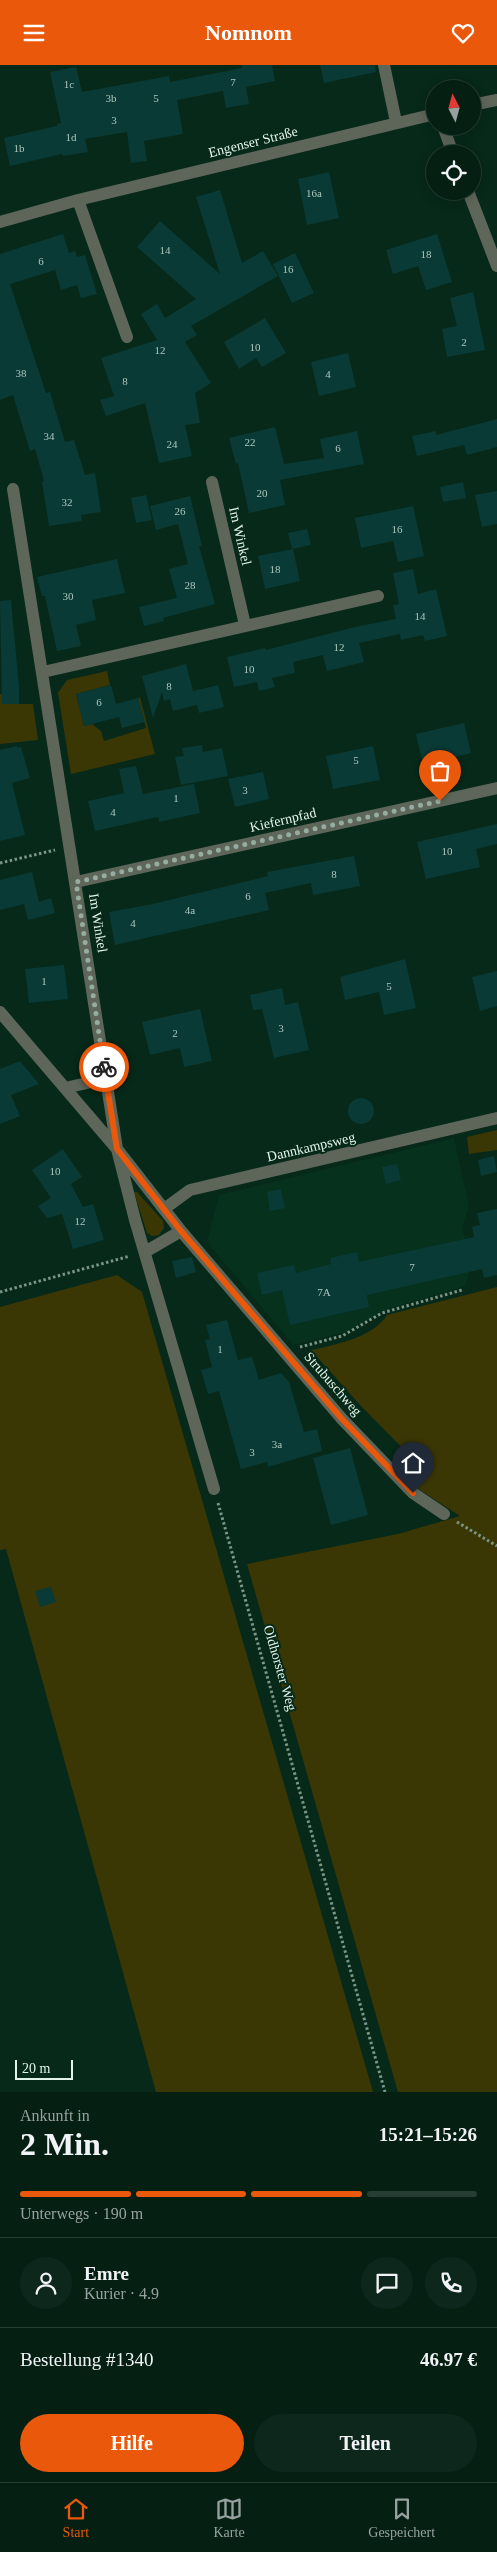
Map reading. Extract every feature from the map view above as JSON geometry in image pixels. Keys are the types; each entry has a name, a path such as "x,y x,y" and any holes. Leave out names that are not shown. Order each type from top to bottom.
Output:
{"street":[{"path":"384,65 396,122"},
{"path":"481,103 497,100"},
{"name":"Engenser Straße","path":"0,222 78,200 426,116"},
{"path":"78,200 127,337"},
{"path":"471,200 497,266"},
{"name":"Im Winkel","path":"212,482 245,625"},
{"name":"Im Winkel","path":"13,489 117,1149"},
{"path":"43,672 378,596"},
{"name":"Kiefernpfad","path":"76,882 497,788"},
{"path":"0,1012 117,1149 181,1231 145,1252"},
{"path":"65,1088 87,1083 105,1071"},
{"name":"Dannkampsweg","path":"164,1209 190,1191 497,1118"},
{"path":"117,1149 135,1220 214,1489"},
{"name":"Strubuschweg","path":"181,1231 342,1419 413,1493 444,1514"}],"path":[{"path":"0,863 70,847"},
{"path":"0,1292 145,1252"},
{"path":"285,1351 342,1336 382,1313 462,1290"},
{"name":"Oldhorster Weg","path":"214,1489 385,2092"},
{"path":"444,1514 497,1546"}],"shaded area":[{"path":"107,671 110,685 76,694 84,726 92,724 101,731 104,741 146,728 138,698 140,697 155,754 71,774 58,693 67,680"},
{"path":"0,694 6,694 6,704 33,704 38,740 0,744"},
{"path":"497,1130 497,1150 469,1154 467,1137"},
{"path":"454,1138 469,1206 462,1228 472,1264 465,1286 388,1309 345,1332 293,1345 207,1242 219,1195"},
{"path":"134,1192 137,1192 163,1221 164,1228 159,1235 152,1236 147,1233"},
{"path":"117,1275 142,1292 373,2092 156,2092 6,1549 0,1550 0,1307"},
{"path":"497,1287 497,2092 398,2092 247,1564 398,1534 460,1516 417,1488 428,1474 360,1405 311,1350 342,1343 364,1334 381,1323 387,1315"}],"building":[{"path":"242,65 272,65 275,81 246,87 249,104 226,108 223,91 177,100 183,134 144,141 147,161 131,163 127,132 85,139 88,152 63,156 62,154 10,166 4,138 57,126 57,124 61,123 50,72 76,67 82,92 169,76 170,82 242,68"},
{"path":"320,65 375,65 376,72 324,83"},
{"path":"329,172 339,218 307,225 298,179"},
{"path":"220,190 242,263 263,251 278,276 191,326 197,335 185,342 211,383 195,393 200,423 185,425 192,456 159,463 145,403 106,416 100,400 114,396 101,358 157,340 141,314 157,304 165,318 196,299 137,247 160,221 220,274 196,197"},
{"path":"63,234 69,253 75,251 77,257 85,255 97,294 81,298 77,285 61,290 55,270 10,284 46,393 50,392 65,442 74,440 85,475 95,473 101,512 81,515 82,521 49,526 42,482 44,481 35,449 30,451 13,395 0,400 0,254"},
{"path":"437,234 452,282 426,290 418,266 393,274 386,250"},
{"path":"295,253 314,293 292,303 273,264"},
{"path":"473,292 485,350 447,357 442,329 457,326 450,298"},
{"path":"265,318 286,353 262,367 256,358 239,369 224,342"},
{"path":"348,353 356,387 319,396 311,362"},
{"path":"497,419 497,447 467,455 464,445 417,456 412,436 436,431 436,435"},
{"path":"275,427 284,464 324,458 320,439 357,431 364,464 280,480 285,505 249,513 238,463 236,464 229,438"},
{"path":"463,482 466,498 443,502 440,487"},
{"path":"497,491 497,524 482,527 475,495"},
{"path":"146,495 152,520 136,523 131,498"},
{"path":"190,496 202,546 199,546 215,604 163,618 164,621 144,626 139,607 177,598 169,569 188,564 178,524 156,530 150,506"},
{"path":"413,506 424,556 398,562 393,541 361,548 355,518"},
{"path":"307,529 311,545 292,549 288,533"},
{"path":"293,549 300,581 265,589 258,556"},
{"path":"117,559 125,593 92,600 96,620 76,625 81,646 57,651 45,596 42,596 37,577"},
{"path":"413,569 418,594 436,589 447,636 425,641 423,635 401,640 400,634 359,643 364,662 327,671 323,655 293,662 295,673 272,678 275,687 259,691 257,682 234,687 227,657 265,648 266,650 355,627 396,619 393,605 399,604 393,573"},
{"path":"11,600 19,704 2,704 0,601"},
{"path":"186,664 193,691 218,685 224,707 199,713 197,705 173,711 170,699 164,701 162,692 153,718 142,676"},
{"path":"111,685 116,704 138,698 145,722 122,728 119,717 84,726 76,694"},
{"path":"464,723 471,753 423,765 416,734"},
{"path":"202,745 203,752 222,748 228,776 181,785 175,757 184,756 182,748"},
{"path":"17,746 17,748 21,747 30,778 12,783 25,835 0,841 0,750"},
{"path":"373,746 380,780 333,789 326,756"},
{"path":"136,766 143,794 194,784 200,813 159,822 158,817 95,831 88,801 124,793 119,769"},
{"path":"263,772 269,799 235,807 228,779"},
{"path":"497,824 497,844 476,849 480,867 426,879 417,842"},
{"path":"354,856 360,886 313,895 311,883 265,893 269,910 115,945 109,912 153,904 268,876 267,872"},
{"path":"32,872 39,902 51,898 55,913 28,920 24,904 0,910 0,880"},
{"path":"405,959 416,1008 384,1015 379,992 345,1000 340,977"},
{"path":"64,965 68,999 29,1003 25,969"},
{"path":"497,971 497,1006 480,1011 472,977"},
{"path":"282,988 285,1005 298,1002 309,1050 274,1058 262,1009 253,1010 250,995"},
{"path":"200,1009 212,1061 184,1067 180,1048 150,1055 142,1022"},
{"path":"20,1061 39,1084 11,1095 20,1116 0,1124 0,1069"},
{"path":"361,1098 370,1102 374,1111 370,1120 361,1124 352,1120 348,1111 352,1102"},
{"path":"63,1149 82,1177 71,1184 83,1207 93,1204 104,1240 73,1249 62,1214 47,1218 38,1206 51,1198 32,1170"},
{"path":"494,1156 497,1172 481,1176 478,1160"},
{"path":"397,1164 401,1180 386,1184 382,1167"},
{"path":"281,1189 285,1208 270,1211 267,1192"},
{"path":"497,1209 497,1275 484,1278 482,1269 367,1295 369,1307 290,1325 282,1290 262,1295 257,1273 294,1265 296,1273 331,1264 330,1258 357,1252 359,1262 474,1237 472,1227 480,1225 477,1213"},
{"path":"192,1257 196,1272 176,1278 172,1261"},
{"path":"227,1320 238,1360 252,1357 259,1380 281,1373 289,1382 304,1432 317,1429 322,1451 268,1467 267,1462 241,1469 219,1391 208,1394 201,1370 212,1367 205,1340 210,1339 206,1325"},
{"path":"350,1448 368,1515 331,1525 313,1458"},
{"path":"51,1587 56,1602 40,1607 35,1591"}],"way so far":[{"path":"104,1067 76,882 440,801"}],"route":[{"path":"104,1067 117,1149 181,1231 342,1419 413,1493"}]}
